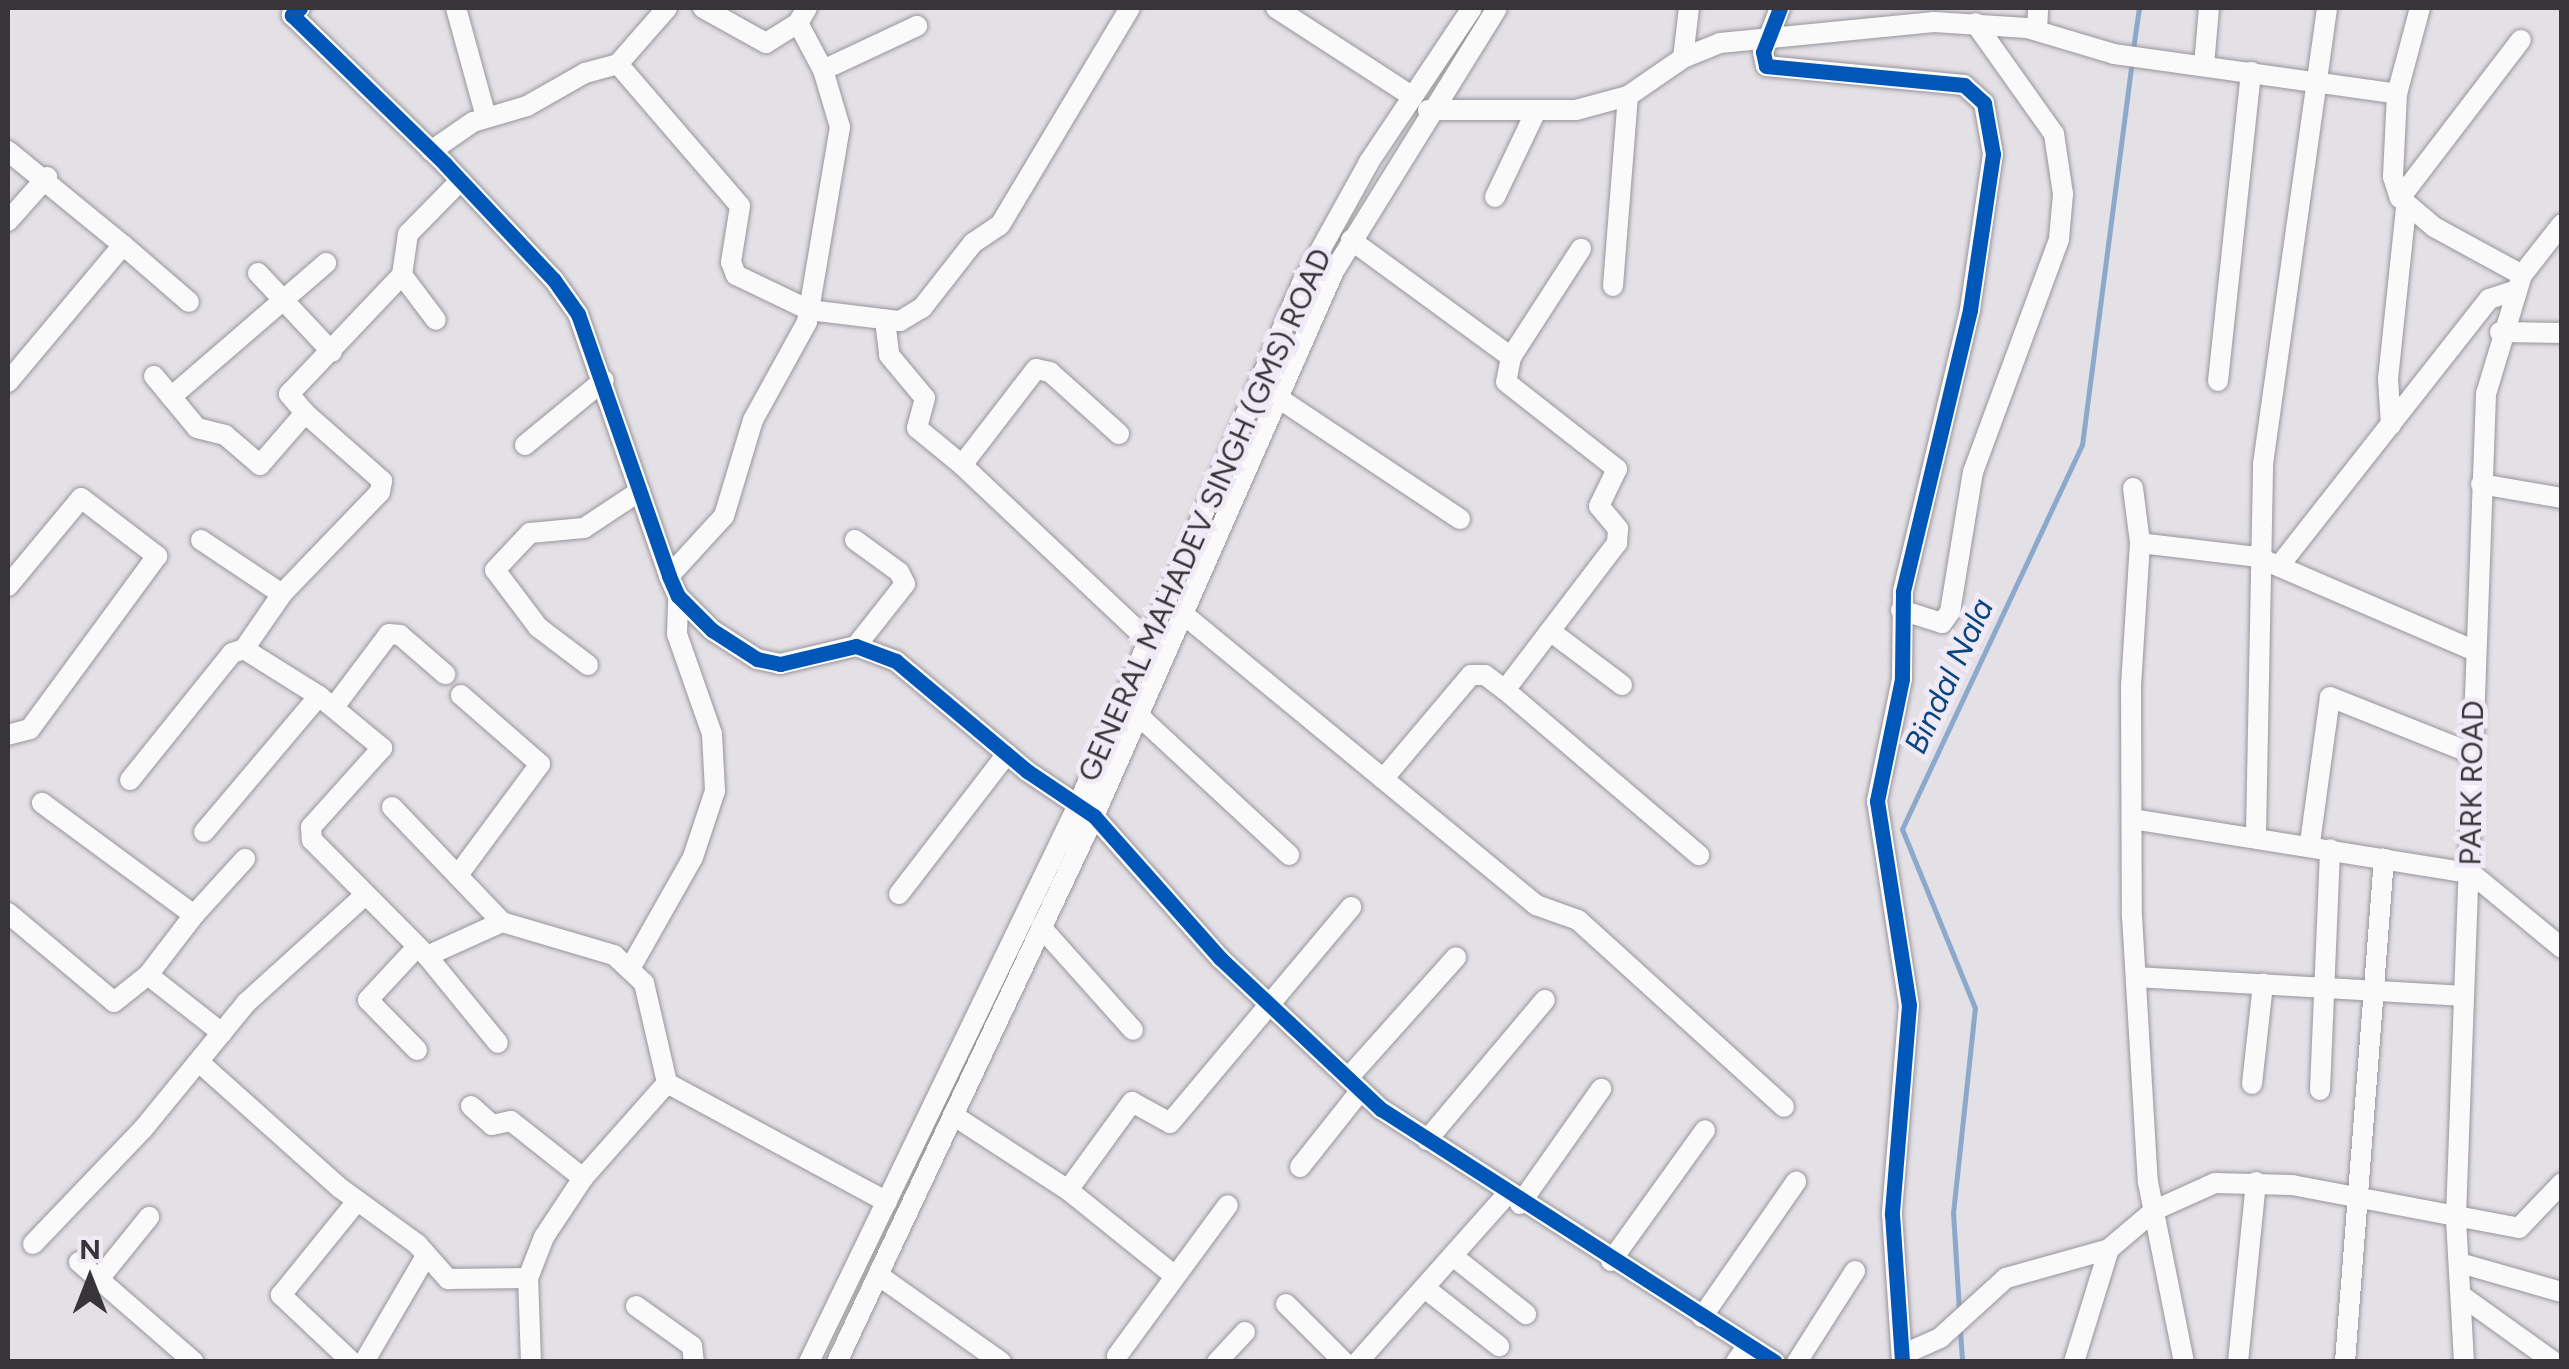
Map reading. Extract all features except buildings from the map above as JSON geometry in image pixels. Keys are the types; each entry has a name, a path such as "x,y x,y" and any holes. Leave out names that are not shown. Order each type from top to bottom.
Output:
{"street":[{"path":"300,8 292,15 431,150 554,280 578,314 678,596 757,659 780,664 856,646 896,661 1007,754 1086,810 1271,1006 1354,1084 1514,1199 1702,1316 1742,1353 1775,1362"},
{"path":"456,8 486,117"},
{"path":"431,150 486,117 527,106 585,73 618,64 668,8"},
{"path":"668,576 724,516 753,420 809,310 840,127 802,16 766,42 703,8"},
{"path":"618,64 740,206 731,262 736,275 809,310 900,321 922,308 973,243 1000,224 1130,8"},
{"path":"1276,8 1302,15 1420,104 1535,114 1628,96 1683,58 1720,43 1767,42 1935,15 2037,30 2114,54 2397,94"},
{"path":"1683,58 1690,8"},
{"path":"1780,8 1762,60 1774,70 1964,85 1977,92 1990,126 1988,217 1901,610 1902,680 1877,802 1909,1005 1892,1214 1902,1358 1952,1326 1994,1284 2026,1268 2109,1249 2156,1210 2215,1183 2256,1182 2519,1228 2562,1183"},
{"path":"2037,30 2038,8"},
{"path":"2204,65 2209,8"},
{"path":"2256,834 2264,662 2257,557 2270,395 2327,8"},
{"path":"2391,425 2388,379 2403,202 2392,161 2397,94 2420,8"},
{"name":"GENERAL MAHADEV SINGH (GMS) ROAD","path":"809,1362 1086,810 1148,640 1302,283 1480,11"},
{"path":"1901,610 1942,622 1950,612 1973,472 2059,239 2063,194 2054,134 1975,23"},
{"path":"822,70 916,26"},
{"path":"2403,202 2521,40"},
{"path":"2218,381 2251,72"},
{"path":"1612,286 1628,96"},
{"path":"837,1362 1041,927 1086,810 1138,716 1276,396 1420,104"},
{"path":"1495,197 1535,114"},
{"path":"8,151 46,176 189,302"},
{"path":"8,220 46,176"},
{"path":"130,780 220,664 244,649 282,594 382,485 380,476 305,413 289,394 402,276 408,234 460,181"},
{"path":"2279,566 2489,299 2518,283 2403,202"},
{"name":"PARK ROAD","path":"2464,1362 2456,1217 2486,394 2500,332 2518,283 2562,224"},
{"path":"1351,240 1511,357"},
{"path":"8,382 123,245"},
{"path":"1505,690 1617,543 1618,529 1599,506 1617,469 1506,382 1511,357 1581,249"},
{"path":"172,397 326,263"},
{"path":"258,273 332,352"},
{"path":"402,276 436,320"},
{"path":"885,320 889,355 925,398 918,428 1148,640"},
{"path":"2500,332 2562,333"},
{"path":"962,465 1036,369 1050,372 1118,434"},
{"path":"154,376 197,428 225,435 260,466 305,413"},
{"path":"525,445 604,380"},
{"path":"1276,396 1460,519"},
{"path":"2481,484 2562,498"},
{"path":"2133,488 2140,543 2132,820 2136,977 2156,1210 2184,1361 2202,1362"},
{"path":"588,665 538,627 495,570 530,533 584,528 640,491"},
{"path":"8,586 82,498 157,556 30,729 8,734"},
{"path":"200,540 282,594"},
{"path":"855,540 905,584 856,646"},
{"path":"2140,543 2257,557 2475,651"},
{"path":"632,965 694,857 715,791 712,734 677,634 678,596"},
{"path":"1182,613 1536,905 1578,920 1784,1107"},
{"path":"1550,631 1622,686"},
{"path":"204,832 389,634 445,674"},
{"path":"244,649 326,702 382,748 309,834 422,952 498,1043"},
{"path":"1383,779 1471,675 1486,675 1699,855"},
{"path":"458,876 540,764 461,695"},
{"path":"2320,1090 2324,988 2320,846 2330,697 2473,754"},
{"path":"1138,716 1289,856"},
{"path":"898,894 1007,754"},
{"path":"42,803 194,915"},
{"path":"392,807 502,922 522,933 591,945 632,965 652,1005 667,1083"},
{"path":"2132,820 2256,834 2471,873 2562,948"},
{"path":"8,913 114,1002 148,975 194,915 245,859"},
{"path":"2346,1362 2384,859"},
{"path":"33,1244 222,1033 366,895"},
{"path":"1068,1190 1132,1102 1163,1125 1170,1123 1351,907"},
{"path":"417,1050 368,1000 422,952 502,922"},
{"path":"1041,927 1132,1030"},
{"path":"1300,1167 1354,1084 1456,957"},
{"path":"148,975 222,1033"},
{"path":"2136,977 2463,996"},
{"path":"2252,1084 2263,984"},
{"path":"1427,1140 1545,1000"},
{"path":"200,1062 357,1201 460,1281 528,1278"},
{"path":"667,1083 887,1202"},
{"path":"530,1362 528,1278 544,1236 583,1178 667,1083"},
{"path":"1358,1362 1454,1257 1514,1199 1602,1089"},
{"path":"471,1106 492,1125 511,1121 583,1178"},
{"path":"953,1115 1068,1190 1176,1276"},
{"path":"1611,1261 1705,1130"},
{"path":"1702,1316 1796,1182"},
{"path":"2238,1362 2256,1182"},
{"path":"352,1362 281,1295 357,1201"},
{"path":"1117,1356 1228,1205"},
{"path":"99,1279 150,1217"},
{"path":"2074,1362 2109,1249"},
{"path":"364,1362 426,1256"},
{"path":"1454,1257 1526,1314"},
{"path":"79,1262 194,1362"},
{"path":"2460,1263 2562,1292"},
{"path":"1798,1362 1855,1271"},
{"path":"878,1275 1000,1362"},
{"path":"1426,1289 1500,1346"},
{"path":"2462,1296 2554,1362"},
{"path":"1286,1304 1344,1362"},
{"path":"636,1306 692,1346 694,1362"},
{"path":"1216,1362 1245,1332"}],"waterway":[{"name":"Bindal Nala","path":"2133,49 2139,8"},
{"name":"Bindal Nala","path":"1959,1310 1953,1213 1975,1008 1902,829 2082,445 2132,60"},
{"name":"Bindal Nala","path":"1960,1331 1962,1362"}],"cycle path":[{"path":"300,8 292,15 445,164 554,280 578,314 669,576 678,596 712,630 757,659 780,664 856,646 896,661 1027,771 1094,816 1220,958 1381,1109 1775,1362"},
{"path":"1780,8 1763,52 1766,66 1964,85 1984,103 1993,154 1970,310 1903,592 1902,679 1877,801 1909,1005 1892,1214 1902,1362"}]}
